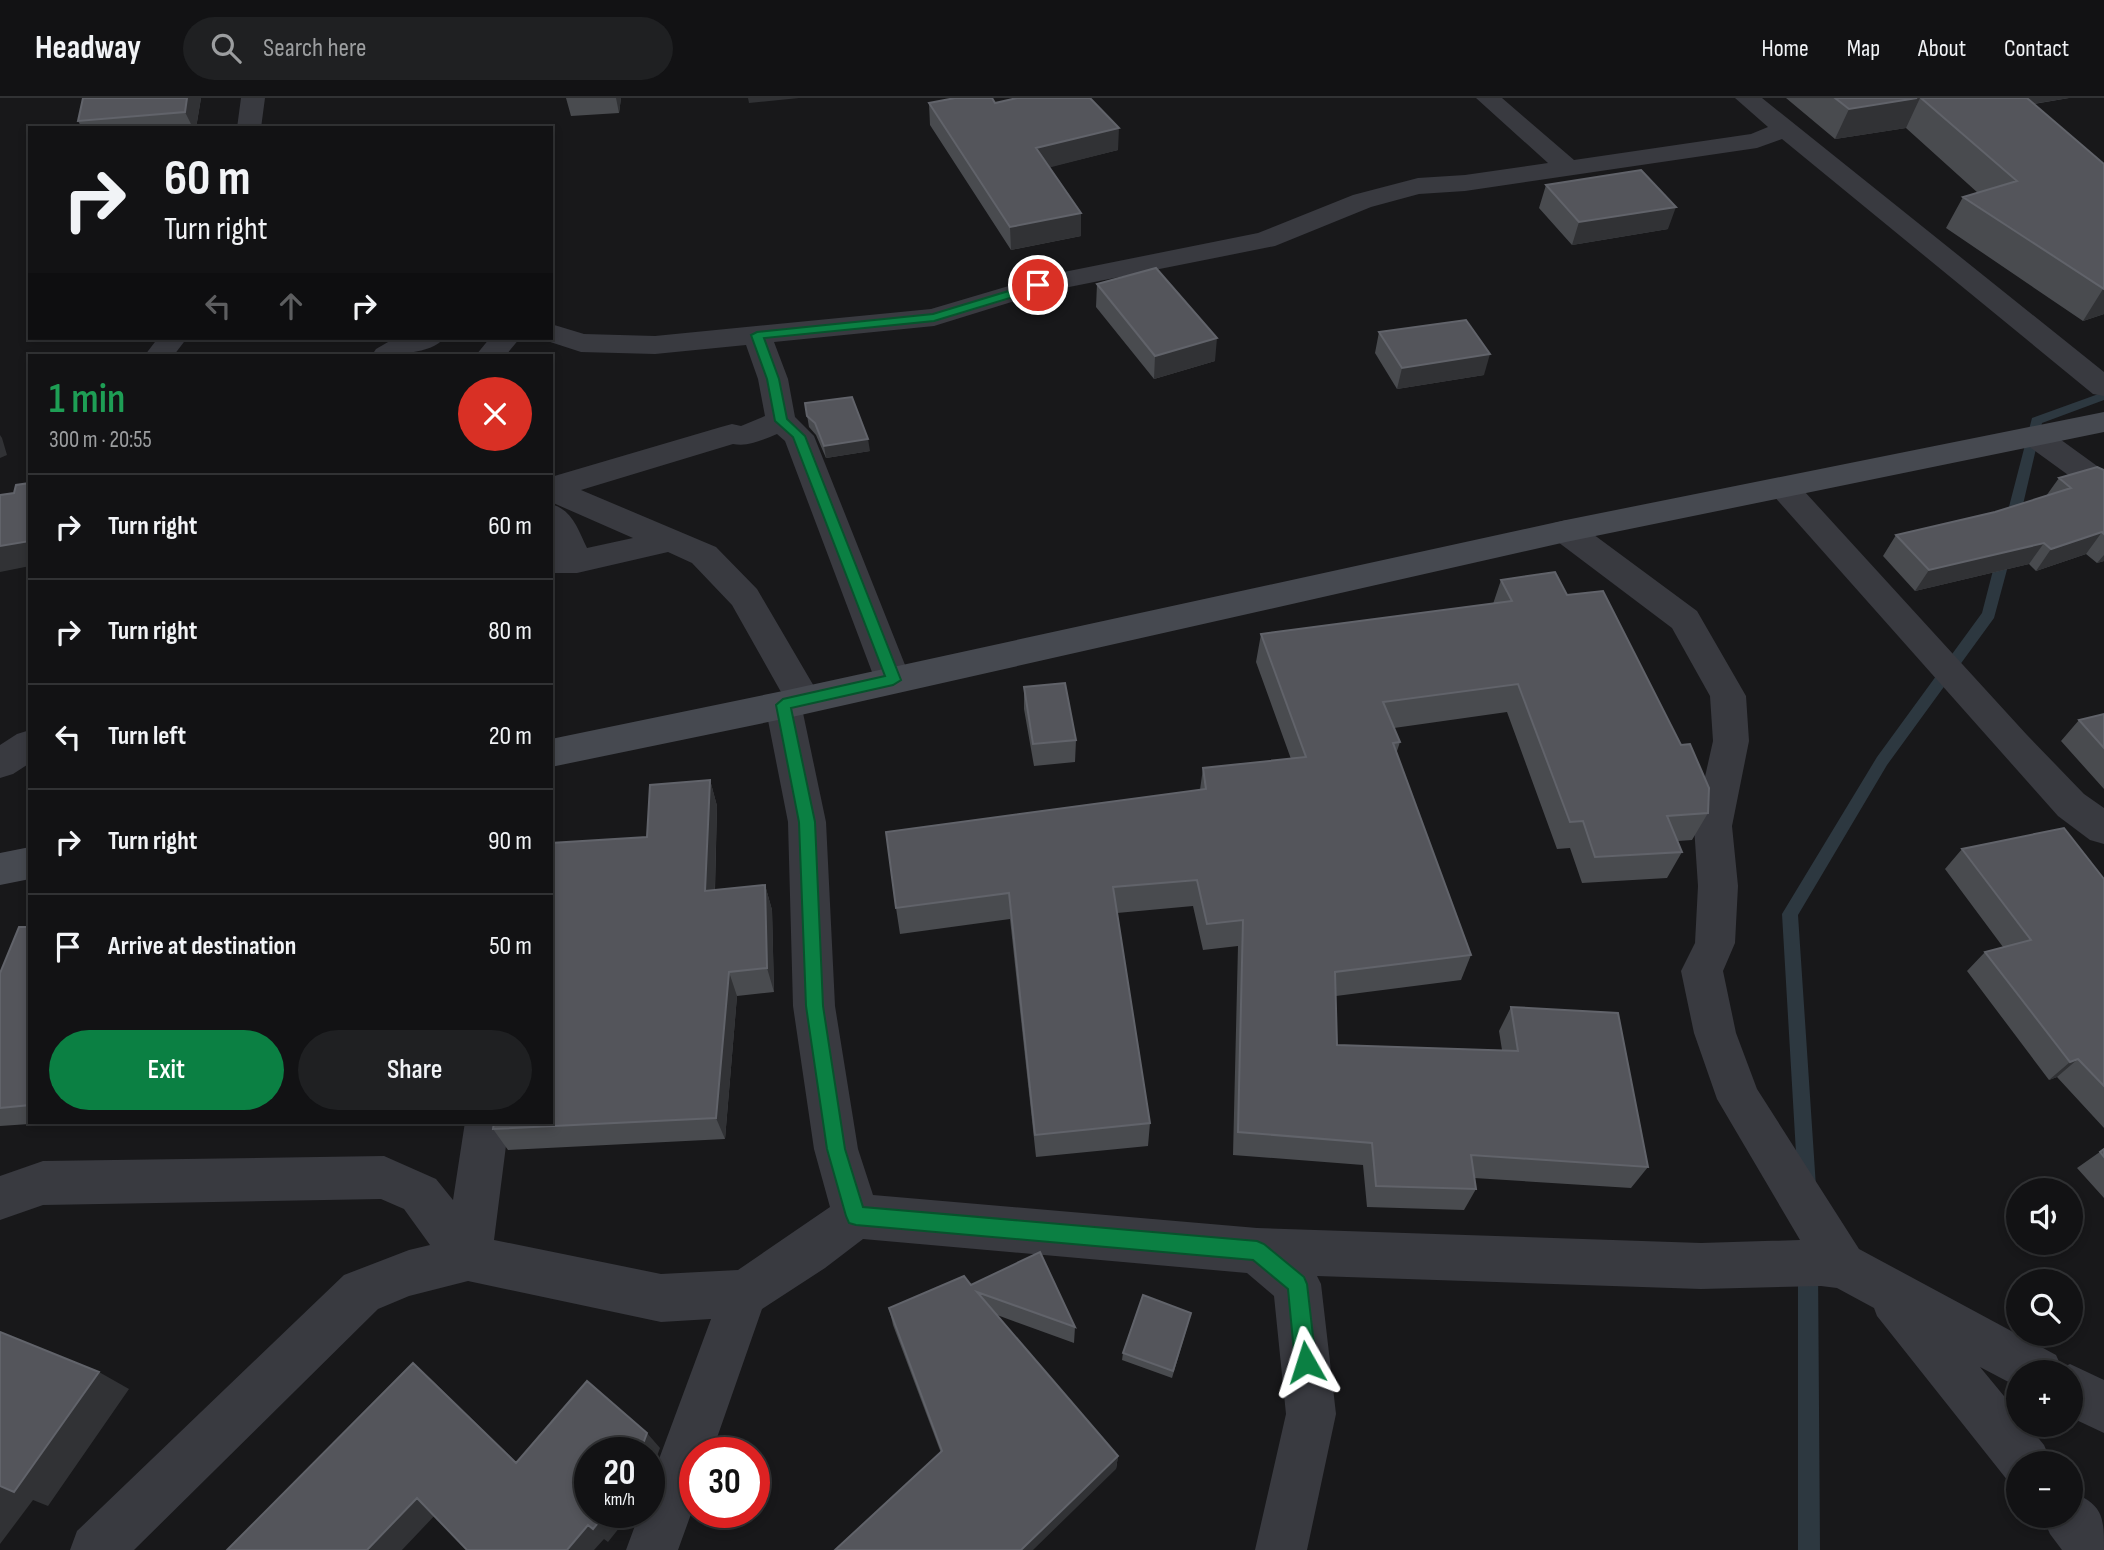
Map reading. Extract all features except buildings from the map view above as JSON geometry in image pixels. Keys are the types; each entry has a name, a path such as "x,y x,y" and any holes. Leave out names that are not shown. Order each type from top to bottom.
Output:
{"main road":[{"path":"553,753 1566,531 2104,422"},
{"path":"0,869 28,863"}],"street":[{"path":"249,126 253,98"},
{"path":"1488,98 1568,168"},
{"path":"1747,98 2104,387"},
{"path":"553,335 581,343 655,345 934,317 1038,285 1265,240 1362,201 1418,186 1465,183 1757,141 1785,129"},
{"path":"1757,141 1818,156"},
{"path":"757,335 773,379 781,421 799,436 893,680"},
{"path":"160,354 171,340"},
{"path":"388,354 405,344 422,340"},
{"path":"491,354 504,340"},
{"path":"553,488 733,434 743,436 781,421"},
{"path":"2035,436 2104,486"},
{"path":"1783,487 2014,745 2071,805 2104,829"},
{"path":"553,490 704,555 745,597 794,702 807,822 814,1006 836,1149 856,1216"},
{"path":"553,517 558,522 564,562 673,540"},
{"path":"1566,531 1685,620 1728,696 1731,741 1713,827 1718,886 1715,943 1702,971 1715,1033 1739,1099 1863,1276 2016,1451"},
{"path":"0,764 28,745"},
{"path":"468,1258 487,1124"},
{"path":"0,1198 43,1183 384,1177 420,1194 468,1258"},
{"path":"96,1550 360,1292 410,1273 468,1258 661,1298 744,1293 808,1252 856,1216 1257,1251 1701,1266 1821,1263 1863,1276 2017,1360"},
{"path":"1257,1251 1297,1284 1311,1414 1280,1550"},
{"path":"652,1550 744,1293"},
{"path":"2083,1396 2104,1408"},
{"path":"2078,1528 2096,1550"}],"waterway":[{"path":"2011,526 2036,421 2104,396"},
{"path":"1807,1187 1790,914 1882,761 1989,614 2005,551"},
{"path":"1808,1265 1809,1550"}],"route":[{"path":"1038,285 934,317 757,335 773,379 781,421 799,436 893,680 783,705 807,822 814,1006 836,1149 856,1216 1257,1251 1297,1284 1306,1362"}]}
